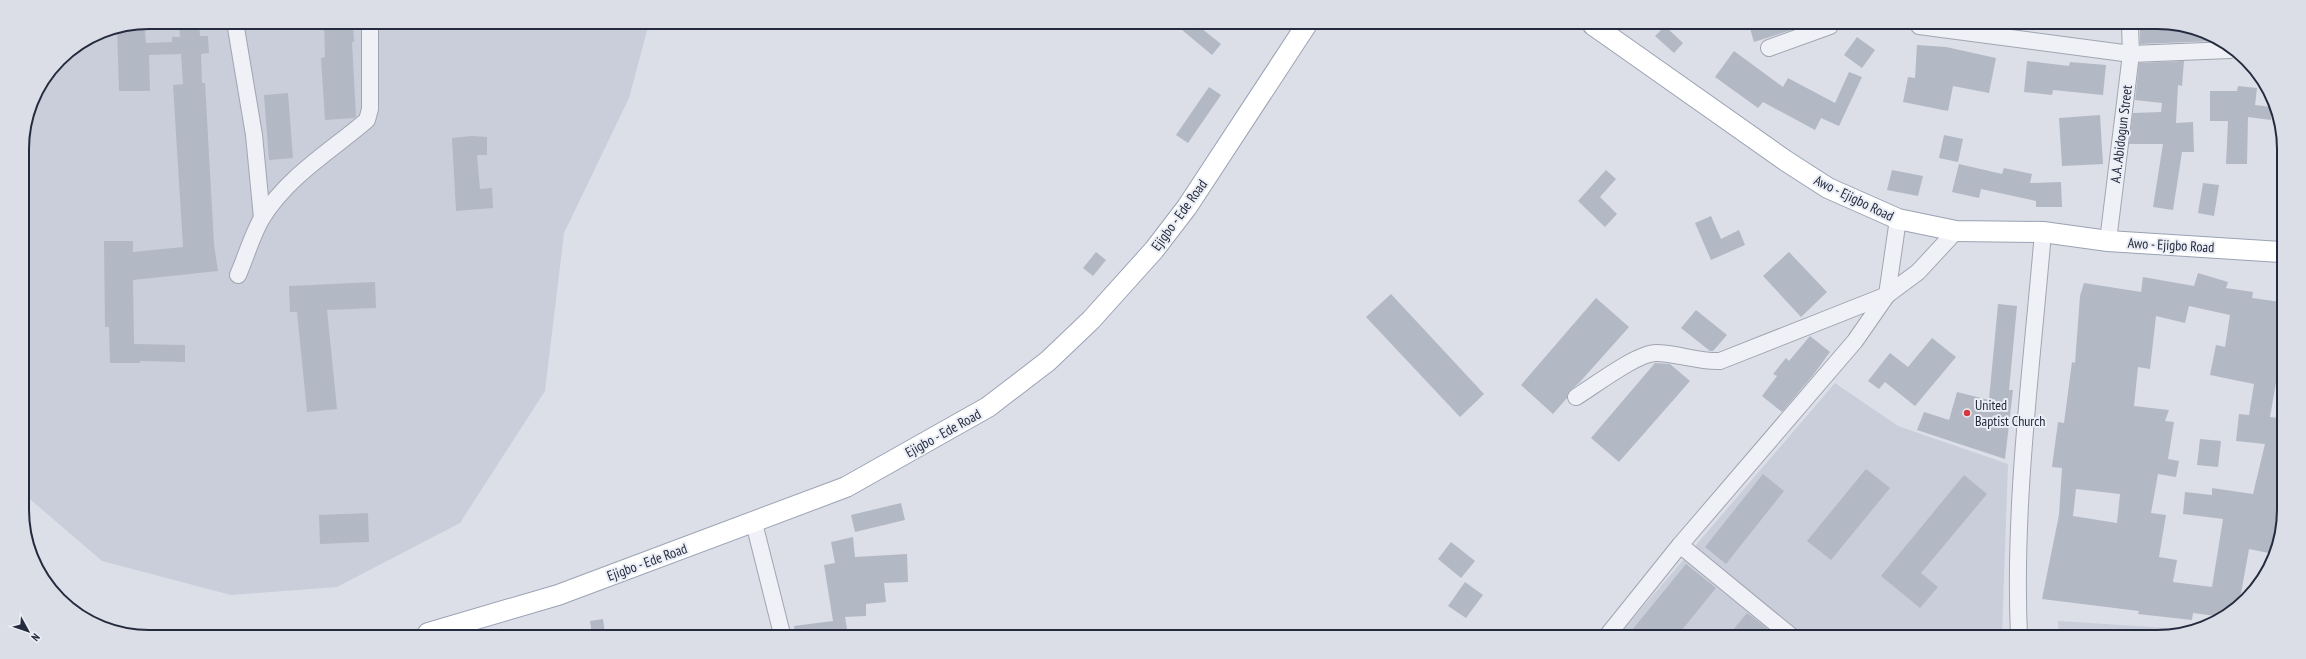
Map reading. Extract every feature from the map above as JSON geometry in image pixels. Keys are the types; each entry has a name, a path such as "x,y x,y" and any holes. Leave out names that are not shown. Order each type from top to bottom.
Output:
{"main road":[{"name":"Ejigbo - Ede Road","path":"438,630 558,595 754,523 846,487 988,407 1048,361 1091,320 1154,250 1187,207 1304,29"},
{"name":"Awo - Ejigbo Road","path":"1598,29 1828,188 1898,219 1956,231 2042,232 2108,242 2277,252"}],"street":[{"path":"236,29 254,135 262,218"},
{"path":"238,275 262,218 301,172 367,120 370,109 370,29"},
{"path":"1769,48 1822,29"},
{"path":"1942,29 2131,54 2225,50"},
{"name":"A.A. Abidogun Street","path":"2108,242 2131,54 2130,29"},
{"path":"1612,630 1680,545 1855,340 1887,295 1898,219"},
{"path":"1576,397 1642,356 1656,353 1705,361 1720,361 1887,295 1918,272 1956,231"},
{"path":"2019,630 2018,604 2021,499 2042,232"},
{"path":"754,523 781,630"},
{"path":"1680,545 1784,630"}],"shaded area":[{"path":"141,29 647,29 629,98 564,233 545,391 460,523 337,587 231,595 102,561 29,498 29,141 33,118 38,103 49,82 64,64 82,49 96,41 118,33"},
{"path":"1835,383 1898,426 2008,464 2002,630 1623,630"},
{"path":"2058,621 2176,629 2165,630 2059,630"}],"building":[{"path":"145,29 146,43 172,42 172,37 180,37 179,29 200,29 200,36 208,36 209,53 201,54 202,83 205,83 214,244 218,271 133,280 134,344 185,345 185,362 140,361 140,363 110,363 109,327 105,327 104,241 133,241 133,252 183,247 173,85 183,84 181,54 149,55 150,91 119,91 117,33"},
{"path":"324,29 353,29 354,42 352,42 356,117 354,118 325,120 321,58 325,57"},
{"path":"1181,29 1202,29 1221,44 1212,55"},
{"path":"1662,29 1668,29 1683,43 1674,53 1655,36"},
{"path":"1750,29 1795,29 1754,42"},
{"path":"2140,29 2172,30 2188,33 2209,41 2140,44"},
{"path":"1857,37 1875,50 1862,68 1844,55"},
{"path":"1917,45 1946,47 1996,58 1989,93 1953,86 1948,111 1903,102 1908,77 1915,78"},
{"path":"1734,51 1783,87 1788,78 1835,103 1849,72 1862,77 1839,126 1821,118 1815,130 1763,102 1758,108 1715,77"},
{"path":"2027,61 2069,66 2070,62 2106,65 2103,95 2053,90 2052,95 2024,92"},
{"path":"2184,61 2182,86 2178,85 2176,123 2193,122 2194,152 2182,152 2173,210 2153,207 2163,144 2129,144 2133,113 2161,112 2162,103 2135,100 2139,63"},
{"path":"2238,86 2257,88 2255,105 2269,107 2272,114 2271,120 2248,117 2247,164 2226,164 2228,121 2210,121 2210,91 2237,91"},
{"path":"1209,87 1221,95 1188,143 1176,135"},
{"path":"288,93 293,158 269,160 264,95"},
{"path":"2100,115 2103,164 2062,166 2059,118"},
{"path":"1944,135 1963,139 1958,162 1939,158"},
{"path":"471,136 487,137 487,155 477,155 480,189 492,188 493,208 456,211 452,138"},
{"path":"1959,164 2002,174 2004,168 2032,174 2030,183 2061,182 2062,207 2036,207 2036,201 1981,189 1979,198 1952,192"},
{"path":"1606,170 1616,179 1600,197 1617,214 1605,227 1578,201"},
{"path":"1892,170 1923,176 1918,196 1887,190"},
{"path":"2203,183 2219,185 2214,216 2198,213"},
{"path":"1711,216 1721,239 1739,230 1745,245 1711,260 1695,223"},
{"path":"1096,252 1106,260 1093,276 1083,268"},
{"path":"1789,252 1827,292 1801,317 1763,276"},
{"path":"2198,273 2228,282 2226,288 2253,292 2252,298 2277,301 2277,377 2270,417 2277,418 2277,510 2273,541 2269,553 2249,549 2241,596 2214,616 2193,613 2192,620 2138,614 2139,611 2042,599 2059,515 2062,468 2052,467 2058,422 2064,423 2072,362 2075,363 2080,296 2084,283 2141,292 2143,277 2194,286","holes":["2189,306 2230,315 2225,347 2216,345 2210,375 2254,384 2249,415 2239,414 2236,441 2265,444 2253,494 2212,488 2212,495 2185,492 2183,514 2223,519 2212,587 2173,582 2177,560 2159,557 2166,515 2151,513 2158,474 2176,477 2179,461 2168,459 2174,422 2165,421 2169,410 2134,406 2138,367 2150,369 2156,316 2185,323","2076,489 2120,494 2117,523 2073,516"]},
{"path":"375,282 376,308 327,310 337,409 307,412 297,312 290,312 289,286"},
{"path":"1391,294 1484,394 1460,417 1366,317"},
{"path":"1596,298 1629,327 1579,383 1568,392 1567,398 1553,414 1521,385"},
{"path":"1998,304 2017,306 2009,390 2013,390 2005,459 1917,430 1924,412 1949,420 1957,392 1989,400"},
{"path":"1696,310 1727,335 1713,351 1710,351 1681,328"},
{"path":"1810,336 1830,352 1814,374 1782,412 1762,396 1777,376 1773,374 1786,358 1789,361"},
{"path":"1932,338 1956,357 1915,406 1885,382 1879,389 1868,381 1890,353 1908,367"},
{"path":"1655,363 1670,364 1690,381 1619,462 1591,438"},
{"path":"2200,439 2221,441 2218,467 2197,465"},
{"path":"1866,469 1890,488 1831,560 1807,541"},
{"path":"1763,474 1784,491 1726,564 1705,547"},
{"path":"1964,475 1987,494 1921,573 1938,587 1920,608 1881,576"},
{"path":"901,503 905,520 855,532 851,515"},
{"path":"368,513 369,542 320,544 319,515"},
{"path":"853,537 855,557 907,554 908,582 884,583 886,602 866,604 866,616 845,617 847,630 794,630 794,626 833,621 824,565 835,563 831,542"},
{"path":"1451,542 1475,561 1461,578 1438,559"},
{"path":"1686,564 1716,588 1682,630 1632,630"},
{"path":"1465,582 1483,595 1466,618 1448,606"},
{"path":"1747,613 1769,630 1733,630"},
{"path":"603,619 604,630 591,630 590,621"}],"place":[{"name":"United Baptist Church","path":"1967,413"}]}
